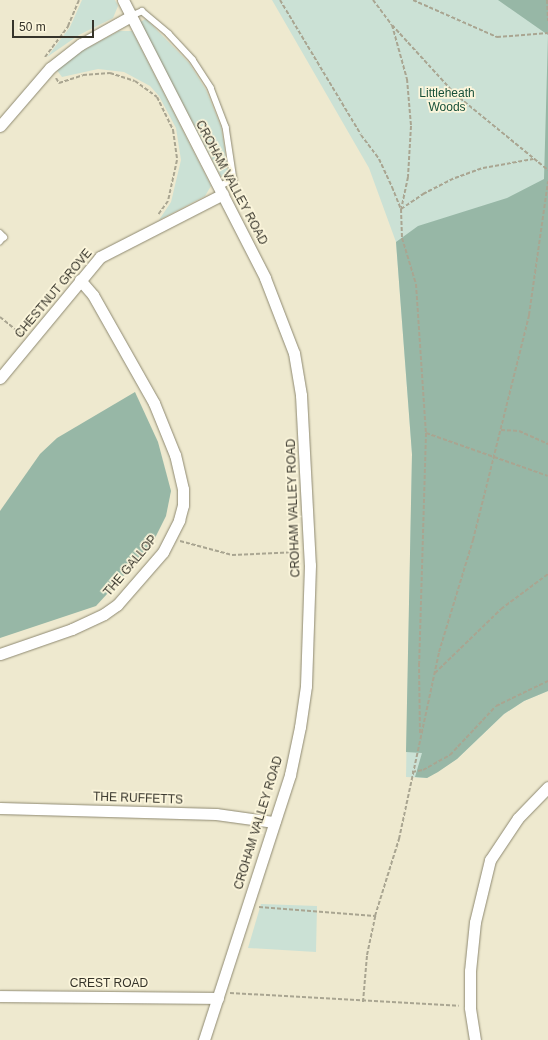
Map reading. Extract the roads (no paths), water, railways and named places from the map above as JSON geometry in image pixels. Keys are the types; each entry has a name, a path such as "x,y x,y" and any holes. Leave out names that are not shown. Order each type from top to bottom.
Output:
{"street":[{"name":"CROHAM VALLEY ROAD","path":"122,0 265,278 294,353 302,402 309,552 309,626 305,693 290,775 204,1040"},
{"path":"0,126 50,68 81,44 131,16"},
{"name":"CHESTNUT GROVE","path":"0,378 100,257 156,228 220,191"},
{"name":"THE GALLOP","path":"0,654 72,629 104,614 140,580 171,538 183,505 183,489 175,455 154,403 93,295 80,280"},
{"path":"475,1040 470,1007 470,971 475,922 490,860 518,818 548,787"},
{"name":"THE RUFFETTS","path":"0,808 216,814 274,822"},
{"name":"CREST ROAD","path":"0,996 218,998"}],"lane":[{"path":"131,16 142,11 169,34 193,60 211,88 226,127 234,180 220,191"},
{"path":"0,233 4,236 0,242"}],"park label":[{"name":"Littleheath Woods","path":"447,101"}]}
